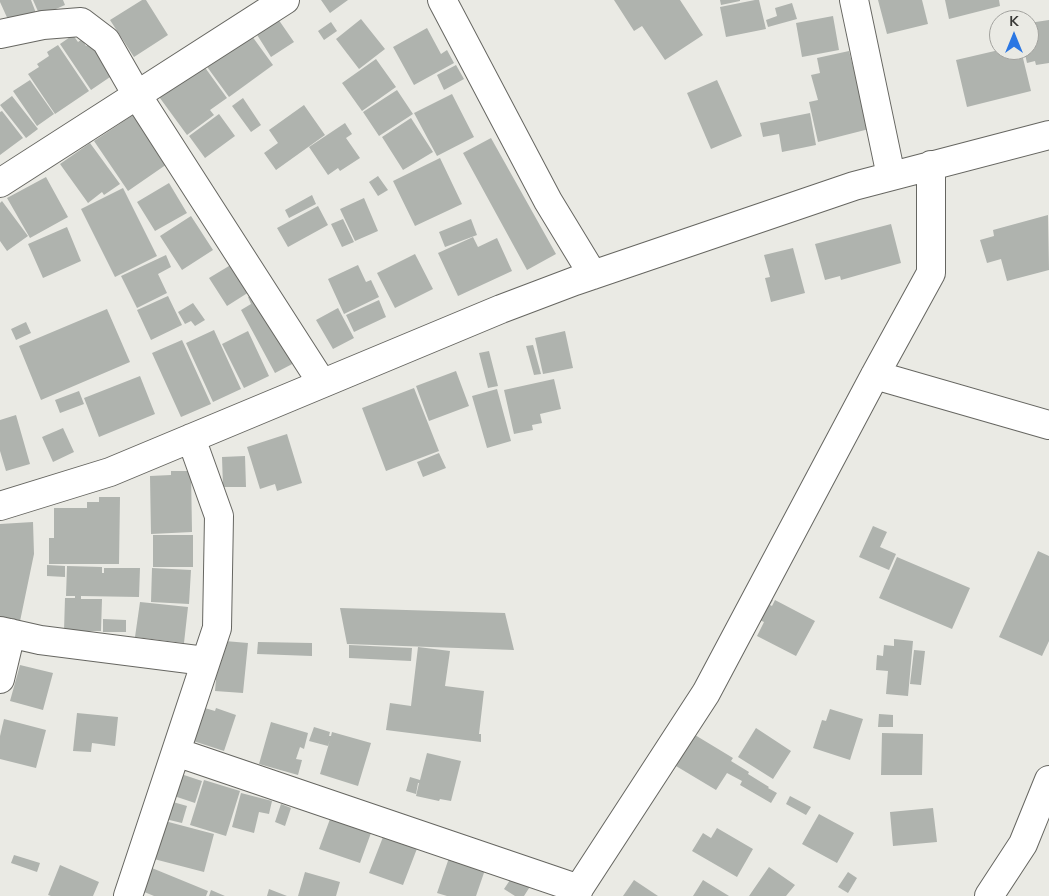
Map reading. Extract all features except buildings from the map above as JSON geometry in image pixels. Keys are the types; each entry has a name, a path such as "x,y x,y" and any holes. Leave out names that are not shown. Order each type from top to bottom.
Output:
{"street":[{"path":"0,183 285,0"},
{"path":"442,0 548,201 592,275"},
{"path":"854,0 890,176"},
{"path":"0,34 44,25 81,22 106,41 137,95 322,384"},
{"path":"0,506 110,472 501,309 592,275 854,186 1049,135"},
{"path":"176,752 576,892 706,693 931,273 931,165"},
{"path":"875,375 1049,425"},
{"path":"128,896 216,628 219,516 191,438"},
{"path":"0,679 6,632 40,640 205,661"},
{"path":"989,896 1023,844 1049,780"}]}
